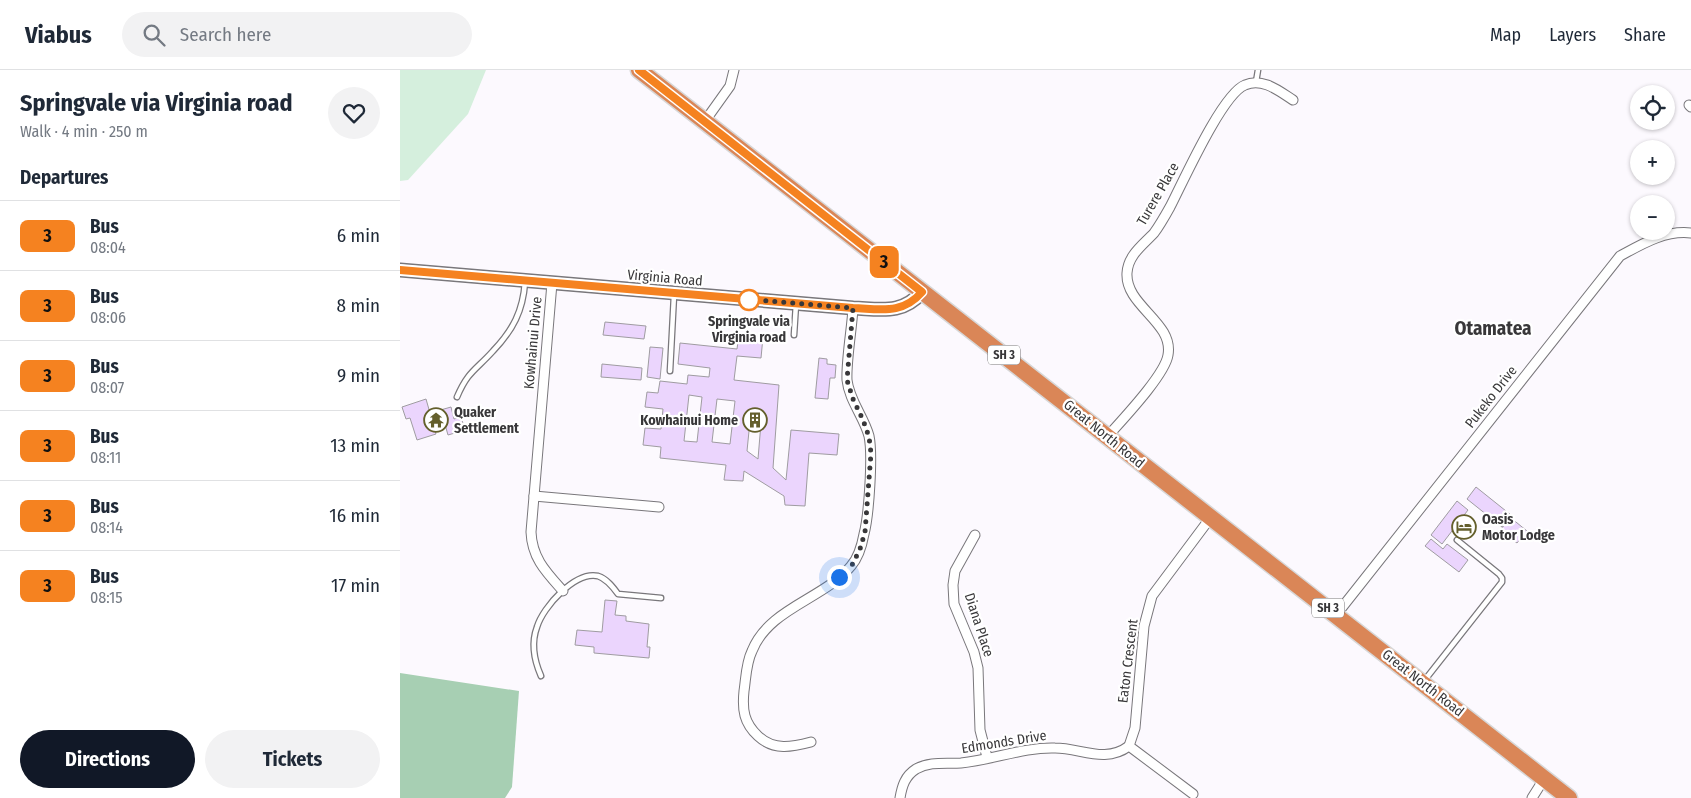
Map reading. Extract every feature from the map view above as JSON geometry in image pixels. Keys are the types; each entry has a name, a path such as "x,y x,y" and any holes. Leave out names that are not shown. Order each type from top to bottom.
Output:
{"highway":[{"name":"Great North Road","path":"639,70 1086,418 1107,437 1569,798"}],"street":[{"path":"705,121 730,86 734,70"},
{"path":"1256,82 1274,87 1293,100"},
{"name":"Turere Place","path":"1107,437 1154,381 1164,367 1168,356 1169,344 1163,332 1130,287 1127,273 1128,265 1131,258 1166,215 1230,98 1243,86 1256,82"},
{"name":"Pukeko Drive","path":"1336,615 1620,256 1656,237 1685,232 1691,233"},
{"name":"Virginia Road","path":"400,270 796,304 889,310 912,303 922,292"},
{"name":"Kowhainui Drive","path":"552,283 531,532 535,555 542,568 563,591"},
{"path":"811,742 790,747 774,746 759,738 749,727 744,716 743,704 747,669 752,650 760,636 773,622 839,577 852,565 860,549 865,532 871,453 869,437 847,380 853,308"},
{"path":"534,496 660,506"},
{"name":"Eaton Crescent","path":"1128,746 1135,728 1144,626 1152,596 1211,517"},
{"name":"Diana Place","path":"975,535 955,572 953,585 954,604 974,652 978,668 980,730 987,758"},
{"path":"1128,746 1193,794"},
{"name":"Edmonds Drive","path":"900,798 902,786 908,775 926,765 962,763 1030,750 1056,748 1103,756 1121,752 1128,746"},
{"path":"1532,798 1544,779"}],"lane":[{"path":"1256,82 1258,70"},
{"path":"457,397 464,382 474,368 492,353 517,319 524,301 526,281"},
{"path":"670,372 674,294"},
{"path":"794,335 796,304"},
{"path":"1423,683 1502,582 1499,574 1457,540"},
{"path":"541,676 534,653 537,627 552,601 578,580 587,576 597,576 611,584 618,594 661,598"}],"green space":[{"path":"400,70 486,70 468,114 408,180 400,181"},
{"path":"400,673 519,691 512,787 505,798 400,798"}],"building":[{"path":"605,322 646,326 644,339 603,335"},
{"name":"Kowhainui Home","path":"739,334 763,337 761,358 737,356 734,380 779,385 773,468 786,480 791,430 839,434 837,455 809,453 805,506 785,505 784,496 744,471 743,481 724,480 726,465 660,458 661,447 643,445 645,428 661,429 663,409 645,407 647,392 658,393 660,381 687,384 688,375 709,377 710,368 678,364 680,343 737,349","holes":["689,395 702,397 697,442 684,441","717,399 735,401 730,444 712,442","750,421 761,423 758,459 747,451"]},
{"path":"650,347 663,348 660,379 647,377"},
{"path":"819,358 827,359 827,364 836,365 835,378 830,378 828,399 815,398"},
{"path":"602,364 642,368 641,380 601,377"},
{"name":"Quaker Settlement","path":"426,399 430,413 451,407 454,419 461,417 465,430 448,435 444,421 433,424 436,434 417,440 410,418 406,419 402,407"},
{"path":"1476,487 1511,515 1502,527 1467,499"},
{"path":"1457,501 1468,510 1442,544 1431,535"},
{"path":"1511,518 1527,531 1517,543 1500,530"},
{"path":"1431,539 1443,549 1447,544 1468,560 1459,572 1425,546"},
{"path":"605,600 617,601 615,615 626,616 626,621 649,624 647,647 650,647 649,658 594,653 594,647 575,645 577,630 602,632"}],"bus line":[{"name":"3","path":"400,270 889,310 912,303 922,292 639,70"}],"place":[{"name":"Springvale via Virginia road","path":"749,300"},
{"name":"Quaker Settlement","path":"436,420"},
{"name":"Kowhainui Home","path":"755,420"},
{"name":"Oasis Motor Lodge","path":"1464,527"}],"district":[{"name":"Otamatea","path":"1493,328"}],"route":[{"path":"749,300 744,299 853,308 847,380 869,437 871,453 865,532 860,549 852,565 839,577"}]}
